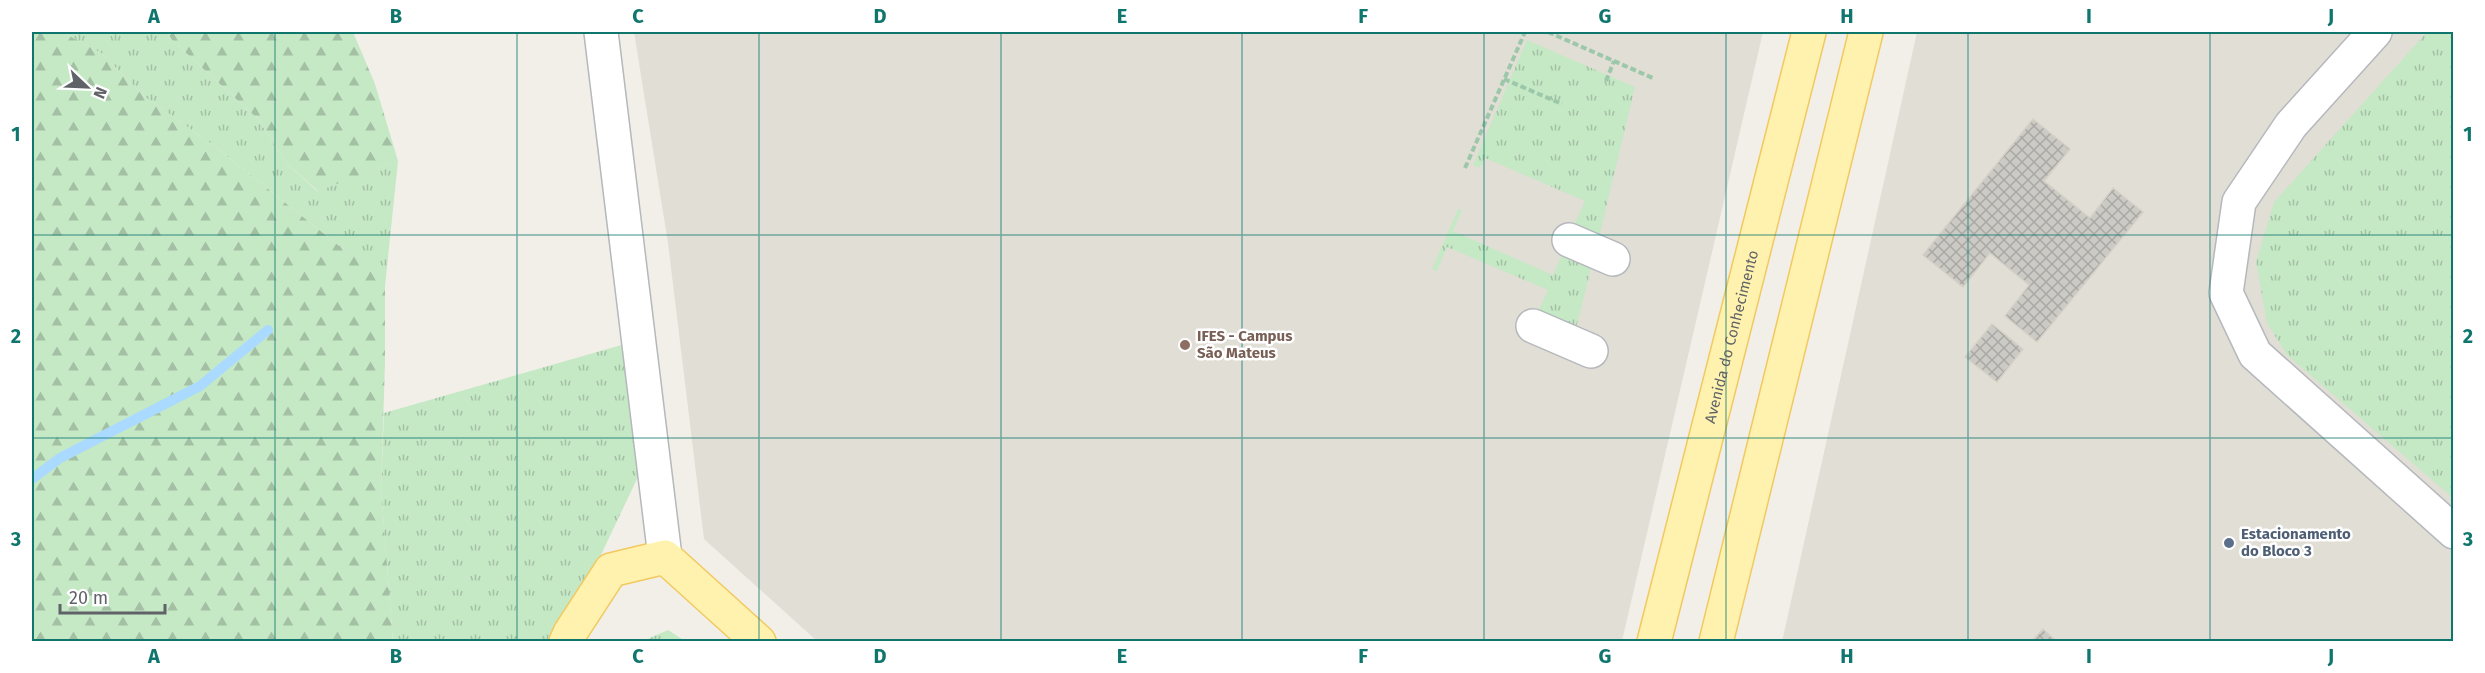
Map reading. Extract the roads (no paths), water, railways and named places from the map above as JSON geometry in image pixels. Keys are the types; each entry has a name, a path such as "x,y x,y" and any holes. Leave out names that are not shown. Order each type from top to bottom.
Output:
{"main road":[{"name":"Avenida do Conhecimento","path":"1654,642 1809,32"},
{"path":"1716,642 1866,32"},
{"path":"567,642 570,633 611,570 664,557 759,642"}],"street":[{"path":"601,32 664,557"},
{"path":"2375,32 2291,125 2239,202 2226,293 2255,354 2454,532"},
{"path":"1569,240 1613,259"},
{"path":"1533,326 1592,351"}],"waterway":[{"path":"32,479 60,458 200,386 268,330"}],"place":[{"name":"IFES - Campus São Mateus","path":"1185,345"},
{"name":"Estacionamento do Bloco 3","path":"2229,543"}]}
